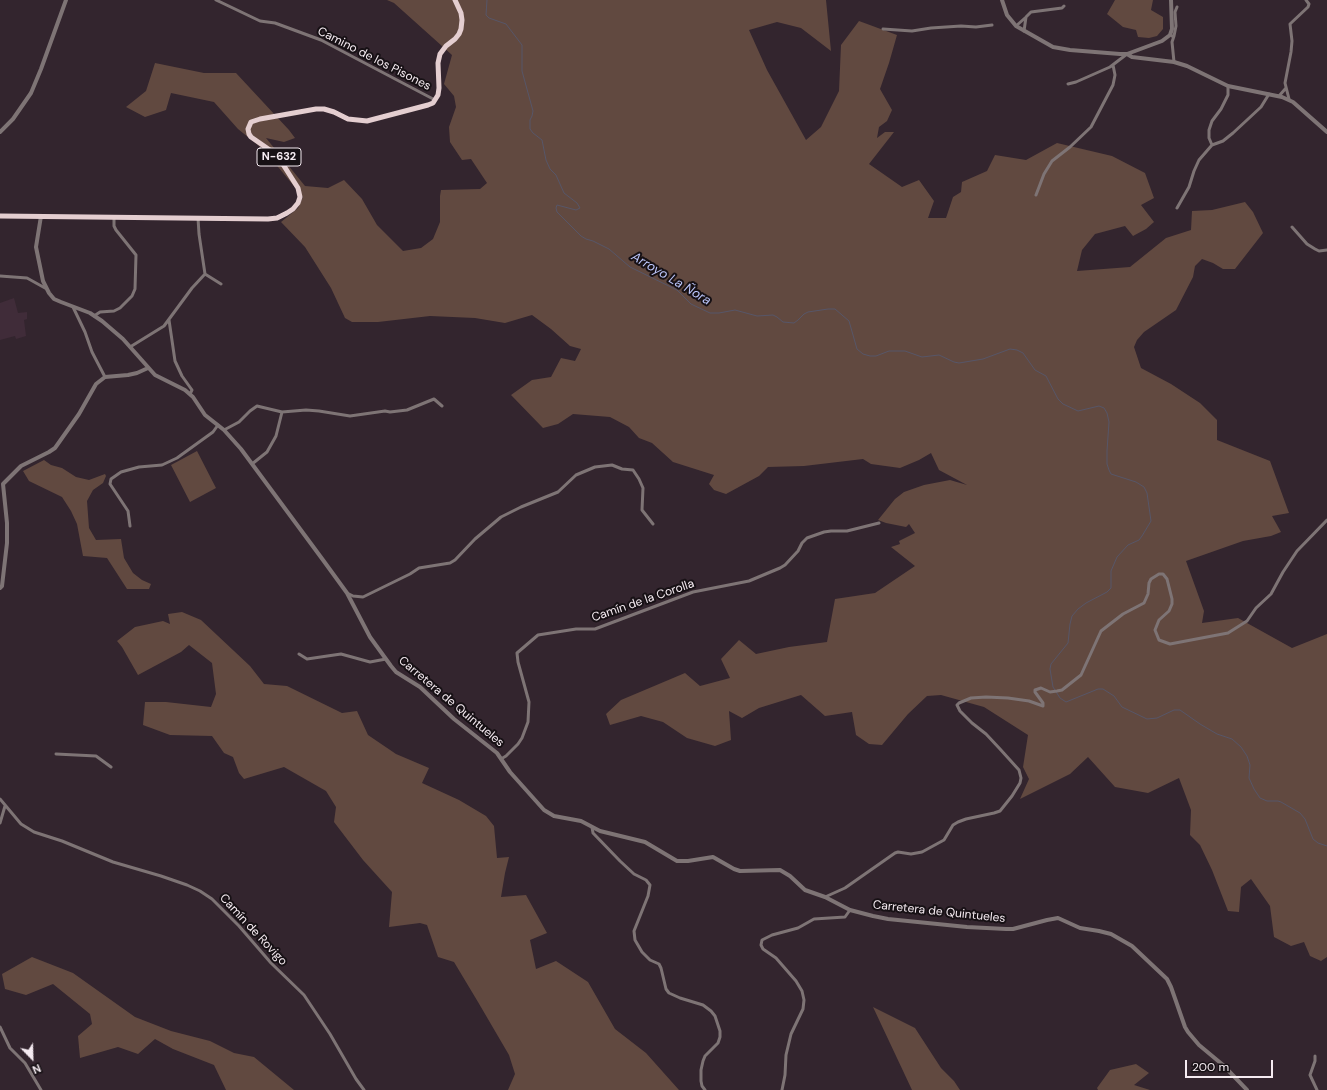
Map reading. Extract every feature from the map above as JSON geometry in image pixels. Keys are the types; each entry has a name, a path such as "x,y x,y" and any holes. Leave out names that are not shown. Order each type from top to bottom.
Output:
{"highway":[{"path":"436,100 440,88 438,63 440,54 459,34 462,24 461,13 455,0"},
{"name":"N-632","path":"1,216 278,218 293,209 298,204 300,192 277,155 251,137 248,126 251,122 316,109 329,110 353,120 367,121 428,106 436,100"}],"street":[{"path":"0,132 23,107 37,82 66,0"},
{"name":"Camino de los Pisones","path":"216,0 260,21 274,23 320,40 436,100"},
{"path":"1002,0 1007,15 1016,26 1053,47 1070,50 1127,54 1132,57 1174,62 1187,66 1228,86 1269,94 1287,94"},
{"path":"1170,0 1174,62"},
{"path":"1289,99 1285,82 1292,41 1290,24 1308,7 1306,0"},
{"path":"1016,26 1033,11 1062,8 1064,6"},
{"path":"1068,84 1076,82 1113,65 1127,54 1172,36 1176,26 1175,12 1177,7"},
{"path":"1024,31 1026,17"},
{"path":"883,29 912,31 930,28 961,26 976,27 992,25"},
{"path":"1036,195 1044,174 1052,160 1070,147 1091,127 1113,85 1115,75 1113,65"},
{"path":"1212,145 1209,138 1209,130 1212,121 1221,109 1228,95 1228,86"},
{"path":"1280,94 1286,88"},
{"path":"1177,208 1189,186 1199,160 1212,145 1233,133 1261,108 1269,94"},
{"path":"1280,94 1298,105 1327,132"},
{"name":"Carretera de Quintueles","path":"41,216 36,247 43,281 54,299 94,316 111,328 155,375 190,394 206,415 224,430 241,449 347,593 370,637 396,672 420,687 454,719 497,753 510,772 544,810 554,816 581,821 600,831 645,842 677,860 688,861 713,857 740,871 780,870 790,876 806,890 850,910 888,919 967,927 1013,929 1058,918 1080,928 1110,934 1132,946 1167,980 1174,992 1185,1027 1199,1045 1224,1065 1247,1090"},
{"path":"94,316 100,312 120,308 132,296 135,289 136,255 116,230 114,226 114,217"},
{"path":"198,218 205,274 221,284"},
{"path":"1292,227 1307,244 1319,251 1327,250"},
{"path":"130,347 164,326 192,288 205,274"},
{"path":"0,276 27,278 46,288"},
{"path":"73,307 85,332 92,352 105,377"},
{"path":"169,320 175,361 182,376 192,390 190,394"},
{"path":"0,588 2,586 7,543 7,523 1,484 21,466 55,448 79,414 96,384 105,377 128,375 148,368"},
{"path":"224,430 239,422 257,406 282,412 306,410 350,416 385,411 390,412 407,410 434,399 442,406"},
{"path":"252,464 264,454 276,436 282,412"},
{"path":"130,526 128,511 110,484 111,479 121,472 139,467 162,465 177,458 213,432 218,425"},
{"path":"347,593 353,596 363,597 419,568 452,562 474,539 501,517 558,492 576,475 595,468 612,465 622,469 633,470 640,479 643,488 642,510 648,520 653,524"},
{"path":"825,898 840,890 894,853 898,852 910,854 922,852 944,840 953,825 958,822 1000,811 1012,796 1020,783 1021,778 1019,770 986,734 960,711 957,705 959,703 971,698 993,698 1029,701 1043,706 1043,703 1036,695 1035,690 1041,688 1055,692 1066,687 1083,673 1101,631 1123,614 1144,603 1148,594 1149,583 1159,574 1166,576 1172,604 1169,611 1159,620 1155,630 1159,640 1170,644 1224,635 1238,628 1271,594 1297,551 1327,520"},
{"name":"Camín de la Corolla","path":"501,759 518,744 528,722 529,702 517,654 538,635 576,629 595,629 693,592 748,581 785,565 798,551 802,542 807,538 824,532 847,532 878,523"},
{"path":"300,654 307,659 341,654 370,662 386,659"},
{"path":"56,754 96,756 111,767"},
{"name":"Camín de Rovigo","path":"0,799 21,824 34,832 62,841 113,862 187,885 212,899 277,969 304,995 364,1090"},
{"path":"0,823 6,806"},
{"path":"592,827 593,833 620,862 634,874 646,880 650,885 648,896 634,931 635,940 642,952 650,960 659,964 662,968 666,989 674,996 702,1005 711,1010 715,1016 720,1031 720,1037 718,1043 705,1056 703,1061 701,1081 702,1086 706,1090"},
{"path":"782,1090 785,1075 786,1055 791,1034 803,1009 804,1000 802,991 796,980 776,958 763,949 761,945 762,940 772,934 798,928 818,918 845,917 850,910"},
{"path":"0,1027 10,1048 25,1063 41,1090"},
{"path":"1315,1056 1315,1061 1310,1075 1317,1090"}],"shaded area":[{"path":"387,0 826,0 831,51 801,28 777,22 749,30 767,70 806,140 821,127 839,91 841,45 859,21 897,35 880,89 892,110 887,121 879,127 877,138 885,132 894,132 869,164 902,187 919,180 934,201 928,218 946,218 953,197 961,192 962,182 987,171 995,155 1026,160 1057,143 1112,156 1145,173 1154,198 1141,205 1154,222 1146,229 1133,236 1125,226 1095,234 1082,250 1077,271 1130,267 1166,238 1191,230 1192,211 1212,210 1245,202 1253,212 1263,233 1235,269 1223,269 1202,259 1195,266 1193,277 1176,310 1144,332 1137,340 1134,347 1141,368 1171,384 1200,403 1217,420 1217,440 1270,461 1289,513 1272,516 1281,532 1271,536 1243,541 1186,561 1204,611 1202,623 1238,618 1292,648 1327,634 1327,957 1321,961 1310,956 1304,942 1291,946 1274,937 1270,906 1251,879 1241,887 1239,912 1228,911 1212,870 1200,845 1190,835 1191,810 1179,778 1148,793 1115,787 1088,757 1070,774 1020,799 1029,779 1023,767 1028,735 984,707 941,695 927,696 908,714 882,745 869,744 856,735 852,712 825,716 801,695 759,708 742,718 729,711 731,740 715,746 687,738 663,722 641,716 610,725 606,714 621,700 685,673 700,686 730,678 721,659 739,640 756,654 789,647 827,642 835,599 875,593 915,566 891,547 900,544 899,541 915,533 909,524 906,527 878,520 895,499 904,492 924,485 950,480 967,485 939,470 931,453 900,468 871,464 863,459 804,466 768,467 759,476 726,494 714,490 709,484 714,475 673,462 652,443 639,438 629,427 610,417 573,414 558,424 543,428 511,395 532,380 551,377 561,358 575,361 581,349 570,346 532,315 505,323 475,318 430,316 378,322 352,322 345,318 331,288 305,247 281,222 298,208 303,197 264,150 238,129 214,102 171,93 166,110 145,117 126,107 146,91 155,63 204,73 236,73 295,138 284,142 266,138 305,186 328,188 344,180 362,199 377,225 403,251 421,248 433,239 440,222 441,190 480,189 487,183 471,159 462,160 450,142 449,127 456,107 454,96 444,84 452,55 394,3"},
{"path":"1115,0 1153,0 1151,10 1163,17 1163,29 1157,36 1149,38 1138,37 1136,30 1123,27 1107,14"},
{"path":"14,298 18,313 27,312 27,319 24,320 26,336 16,339 15,336 0,340 0,303"},
{"path":"197,451 216,488 190,502 171,465"},
{"path":"44,460 51,465 62,468 76,477 89,480 105,474 106,476 103,483 93,490 87,501 89,528 96,540 121,539 124,558 133,573 142,580 151,584 149,589 127,589 107,558 83,556 77,524 62,497 29,481 23,471"},
{"path":"182,612 201,620 250,666 264,684 287,686 342,713 357,711 368,735 396,754 429,768 422,783 459,800 486,816 494,826 497,858 509,857 501,897 526,895 547,933 530,940 536,969 556,961 588,982 615,1029 646,1053 679,1090 508,1090 515,1074 509,1055 454,962 438,957 427,925 420,923 389,927 392,892 363,860 334,822 336,807 326,791 284,767 244,779 239,773 233,757 224,753 212,736 170,735 143,725 145,702 166,702 211,707 216,694 212,663 189,645 181,652 138,675 117,641 135,627 163,621 170,624 168,614"},
{"path":"32,957 73,973 135,1017 171,1031 210,1041 234,1053 254,1057 294,1090 226,1090 214,1065 173,1049 155,1039 138,1054 118,1047 80,1058 78,1036 92,1024 90,1014 53,984 26,995 5,989 2,974"},
{"path":"873,1007 915,1028 941,1068 954,1081 960,1090 912,1090"},
{"path":"1136,1064 1149,1073 1134,1085 1150,1090 1098,1090 1097,1088 1110,1070"}],"waterway":[{"name":"Arroyo La Ñora","path":"487,0 486,15 489,18 506,24 522,45 522,71 533,111 530,120 530,129 542,140 546,160 550,169 556,175 564,193 577,203 580,208 576,210 557,205 557,212 581,236 609,249 630,267 677,290 691,304 710,313 735,310 757,316 773,315 783,322 794,323 808,312 835,309 849,321 857,349 863,354 870,356 876,356 889,351 905,351 922,357 939,355 959,363 983,359 1010,349 1017,350 1023,353 1035,370 1046,376 1058,399 1063,404 1078,411 1099,406 1104,408 1109,422 1107,451 1107,464 1109,470 1111,474 1136,482 1144,487 1147,493 1151,521 1139,540 1128,545 1117,557 1111,571 1111,588 1107,592 1086,603 1072,616 1068,643 1051,664 1050,669 1053,687 1060,698 1066,702 1098,689 1103,689 1114,696 1122,707 1147,719 1157,718 1174,710 1180,710 1217,734 1232,739 1241,747 1247,756 1250,765 1249,778 1260,798 1267,801 1281,802 1300,813 1305,819 1313,839 1318,843 1327,846"}]}
